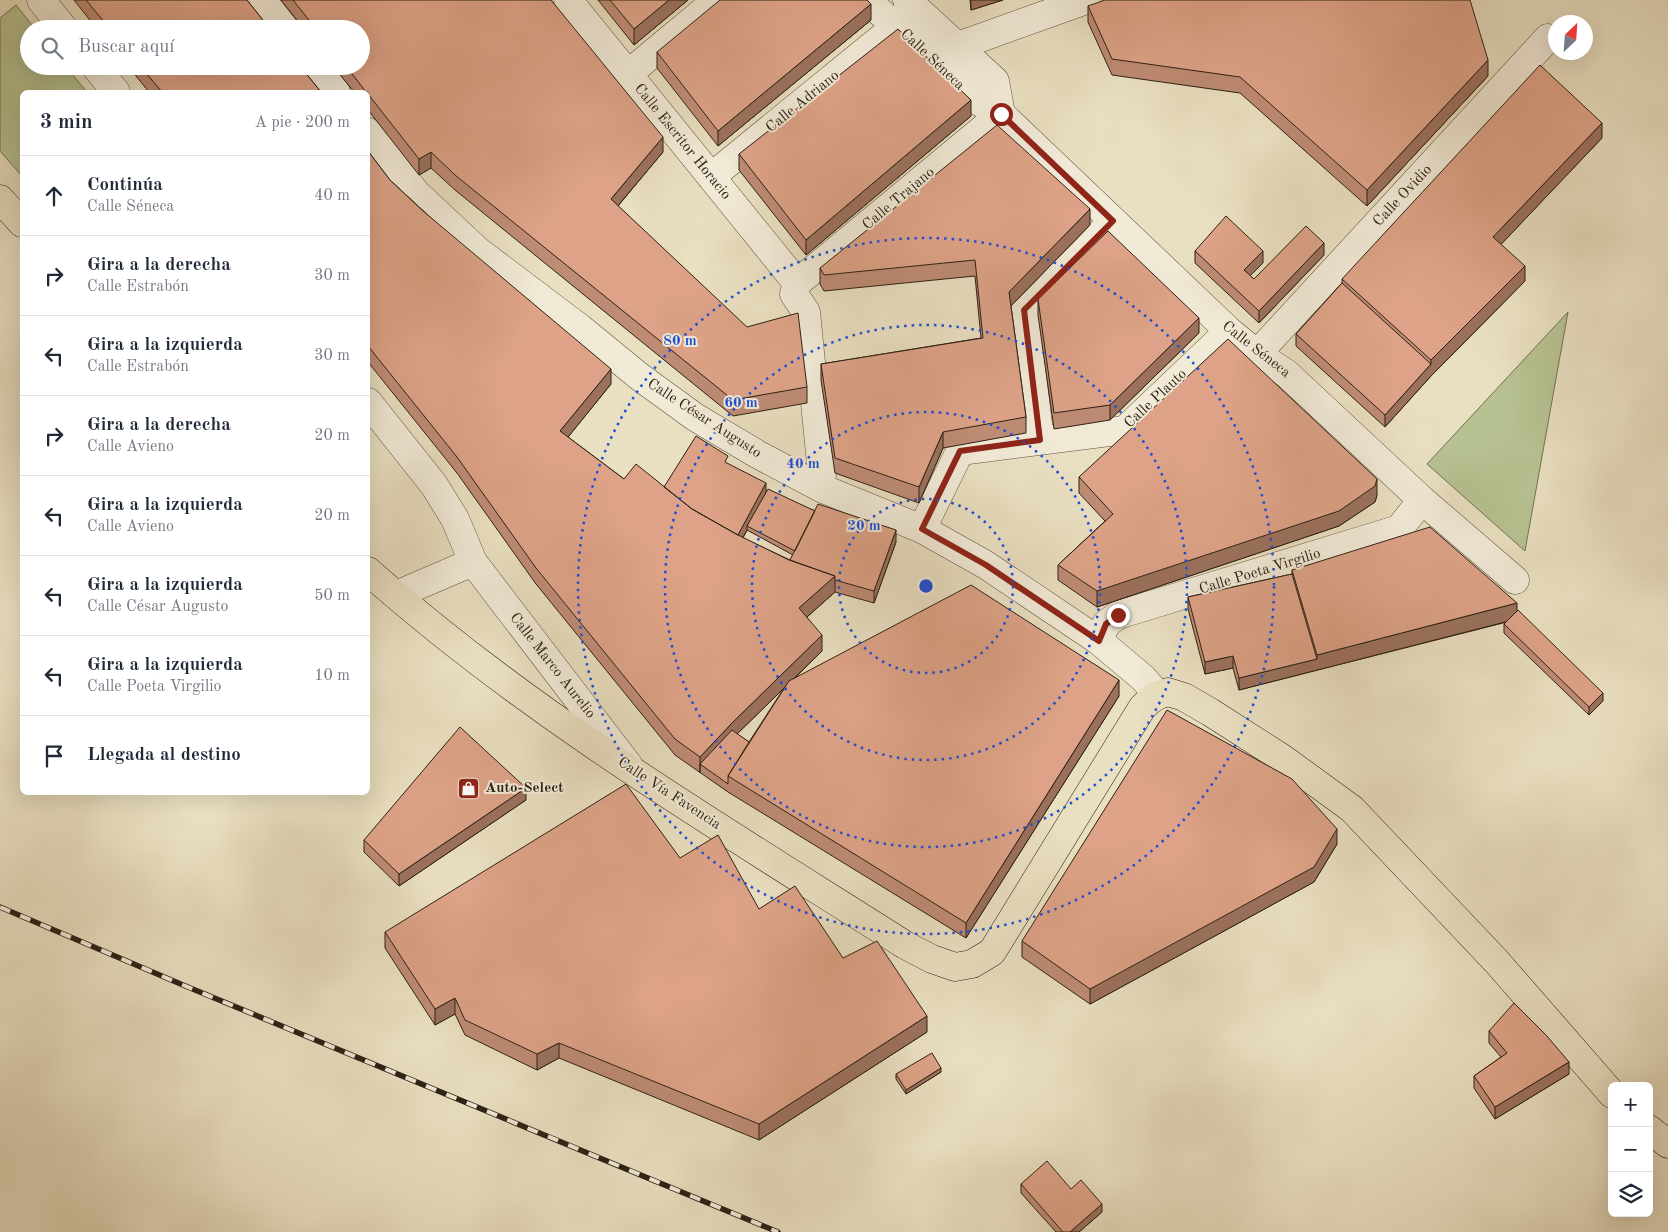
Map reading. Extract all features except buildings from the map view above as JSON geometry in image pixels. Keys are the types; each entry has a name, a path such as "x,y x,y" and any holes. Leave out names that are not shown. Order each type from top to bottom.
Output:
{"main road":[{"path":"0,199 20,221"},
{"name":"Calle Vía Favencia","path":"370,573 460,648 558,720 632,770 905,945 932,959 955,967 972,964 992,952 1142,708 1148,701 1158,695"},
{"path":"1158,695 1168,692 1184,697 1210,712 1282,758 1352,809 1497,962 1608,1089"},
{"path":"1653,1132 1668,1144"}],"street":[{"path":"41,0 57,20"},
{"path":"262,0 278,20"},
{"name":"Calle Escritor Horacio","path":"568,0 797,284"},
{"path":"628,74 717,0"},
{"name":"Calle Séneca","path":"867,0 976,100 1001,114 1228,331 1257,354 1287,374 1422,500 1515,580"},
{"path":"958,46 1086,0"},
{"name":"Calle Séneca","path":"919,6 994,81 1001,114"},
{"name":"Calle Adriano","path":"711,177 895,27"},
{"name":"Calle Ovidio","path":"1257,354 1548,38"},
{"path":"102,75 114,90"},
{"path":"322,75 334,90"},
{"name":"Calle Trajano","path":"797,284 1001,114"},
{"name":"Calle César Augusto","path":"370,135 416,193 478,251 580,328 640,377 695,417 757,454 821,488 922,529 986,565 1099,641 1143,678 1158,695"},
{"path":"1040,440 1024,310 1113,221"},
{"path":"797,284 794,294 806,312 822,473 821,488"},
{"name":"Calle Plauto","path":"922,529 960,451 1125,430 1228,331"},
{"name":"Calle Marco Aurelio","path":"370,404 434,484 455,519 473,562 632,770"},
{"name":"Calle Poeta Virgilio","path":"1099,641 1106,624 1118,615 1400,529 1422,500"},
{"path":"396,595 473,562"}],"green space":[{"path":"16,5 28,20 20,20 20,75 73,75 85,90 20,90 20,174 0,151 0,18"},
{"path":"1568,312 1525,551 1427,464"}],"railway":[{"path":"0,907 778,1232"}],"place":[{"name":"Auto-Select","path":"469,788"}],"route":[{"path":"1001,114 1113,221 1024,310 1040,440 960,451 922,529 986,565 1099,641 1106,624 1118,615"}]}
